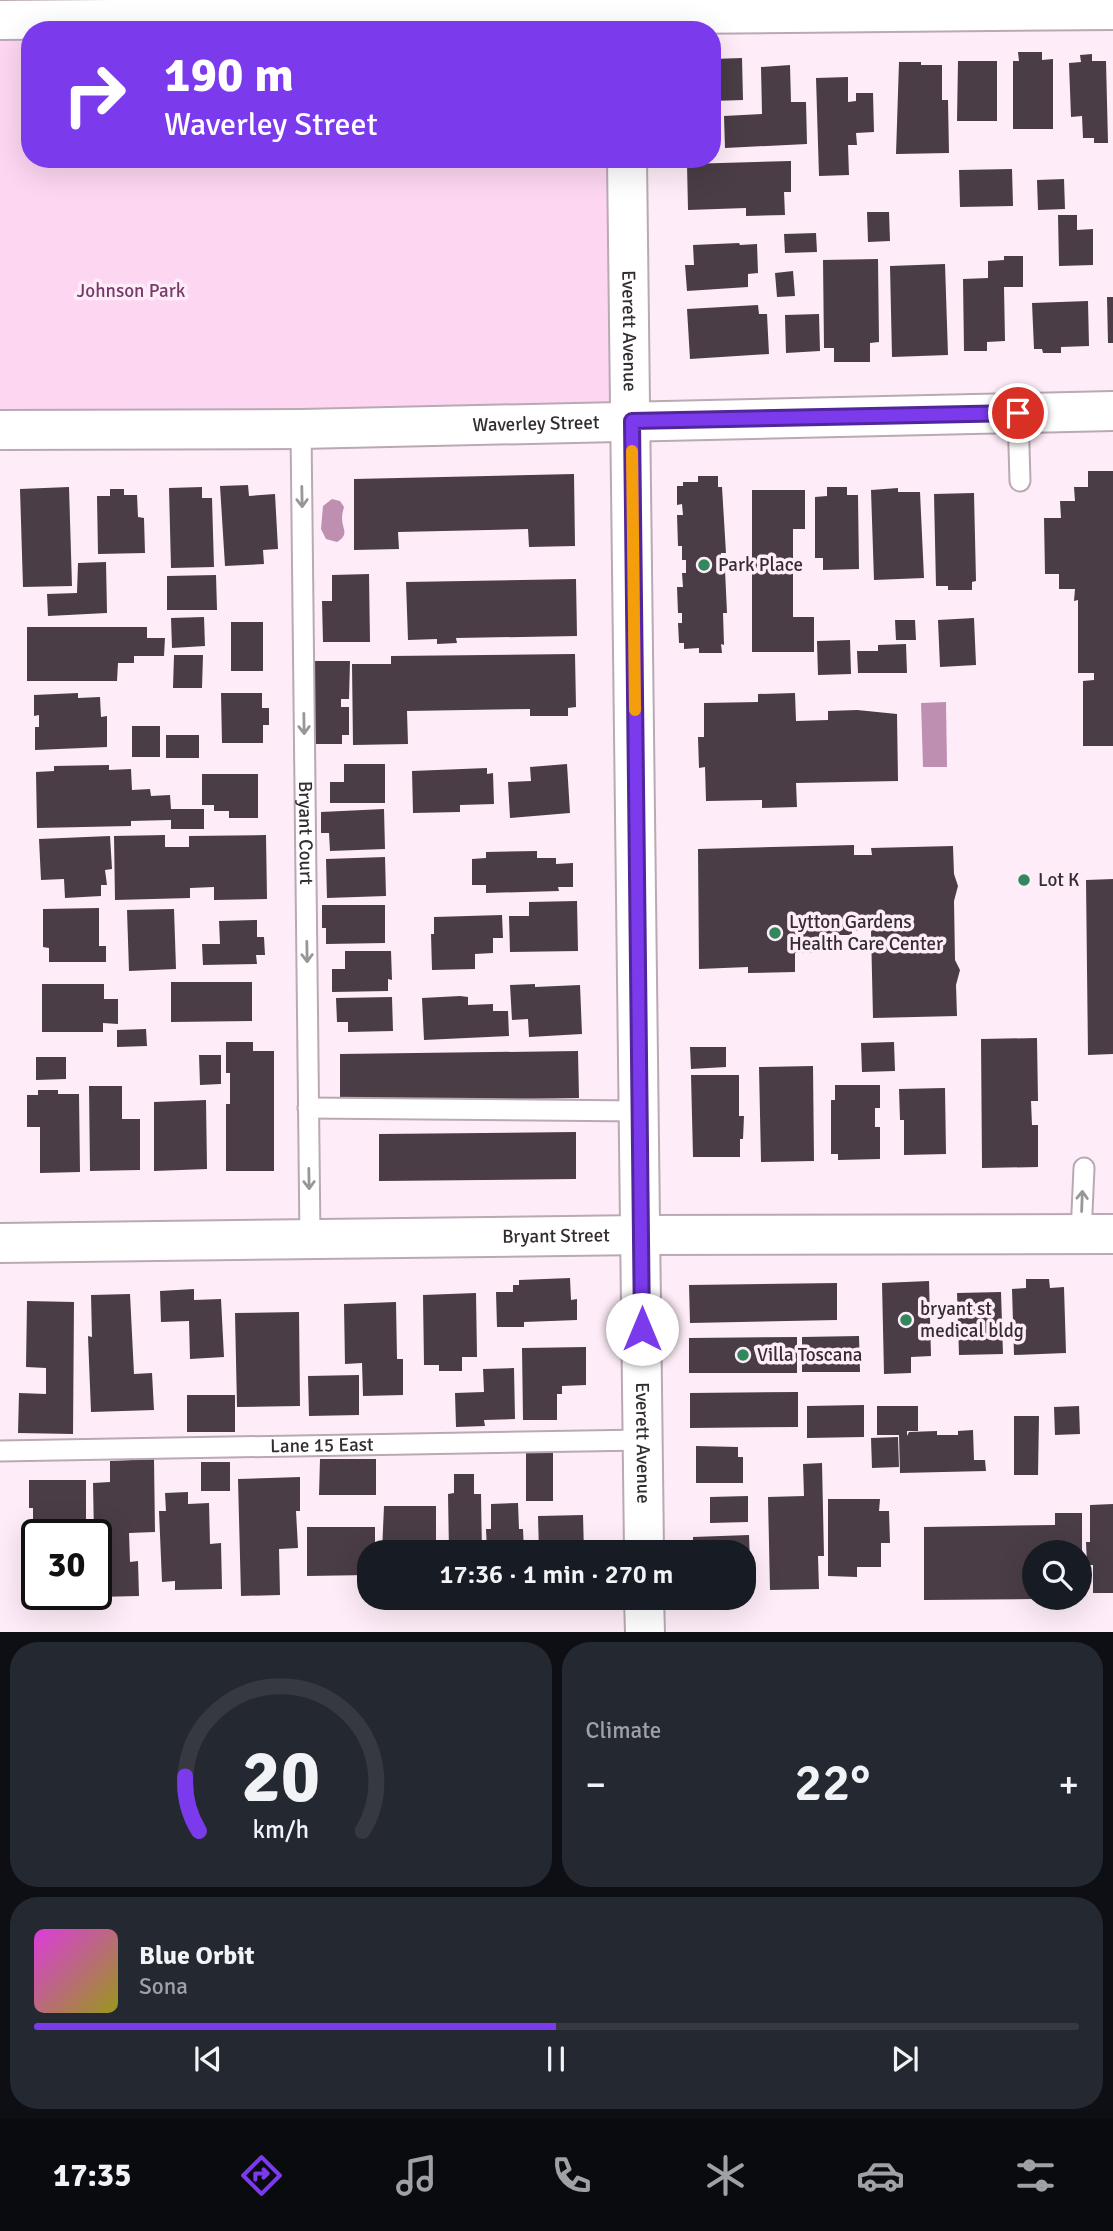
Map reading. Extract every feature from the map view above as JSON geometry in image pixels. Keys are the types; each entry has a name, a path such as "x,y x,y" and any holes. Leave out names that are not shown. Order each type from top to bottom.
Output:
{"street":[{"path":"0,20 1113,10"},
{"name":"Everett Avenue","path":"627,168 644,1540"},
{"name":"Waverley Street","path":"0,430 301,429 1113,411"},
{"name":"Bryant Street","path":"0,1243 642,1235 1097,1234"},
{"path":"644,1610 645,1632"}],"lane":[{"path":"1018,413 1020,481"},
{"name":"Bryant Court","path":"301,429 310,1238"},
{"path":"308,1108 640,1111"},
{"path":"1084,1168 1097,1234"},
{"name":"Lane 15 East","path":"0,1451 643,1440"}],"green space":[{"name":"Johnson Park","path":"0,27 21,29 21,168 625,168 626,415 0,423"}],"shaded area":[{"path":"332,499 340,501 344,507 344,534 337,542 326,539 321,529 323,506"},
{"path":"946,702 947,767 923,767 921,703"}],"building":[{"path":"1018,52 1042,52 1042,60 1053,59 1053,129 1013,129 1013,61 1019,61"},
{"path":"1092,54 1092,61 1106,61 1108,143 1094,143 1094,138 1083,138 1082,116 1071,117 1069,63 1081,62 1080,55"},
{"path":"742,58 743,100 721,101 721,59"},
{"path":"958,61 997,61 997,121 957,121"},
{"path":"899,62 942,65 942,100 948,100 949,153 896,154"},
{"path":"790,65 791,102 806,102 807,144 725,148 724,116 762,114 761,67"},
{"path":"848,77 848,102 856,101 856,93 873,93 874,132 856,133 857,145 848,145 849,175 819,176 816,78"},
{"path":"791,161 791,192 784,192 785,215 746,216 746,208 688,210 687,168 721,168 721,163"},
{"path":"1012,169 1013,206 960,207 959,170"},
{"path":"1064,179 1065,209 1038,210 1037,180"},
{"path":"867,212 889,212 890,241 868,242"},
{"path":"1058,215 1077,215 1077,230 1093,229 1093,265 1059,266"},
{"path":"816,233 817,252 785,253 784,234"},
{"path":"757,244 758,273 748,274 748,287 687,291 685,265 694,265 693,245"},
{"path":"1004,256 1023,256 1023,287 1004,287 1005,341 987,342 987,351 964,351 963,279 988,278 988,261 1004,260"},
{"path":"878,259 879,342 870,343 870,362 834,362 834,348 824,348 823,260"},
{"path":"945,264 948,355 892,357 890,266"},
{"path":"793,271 795,296 777,297 775,273"},
{"path":"1107,297 1113,297 1113,343 1108,343"},
{"path":"1088,301 1089,346 1061,347 1061,353 1043,353 1042,349 1034,349 1032,303"},
{"path":"758,305 759,314 767,314 769,354 690,359 687,309"},
{"path":"819,314 820,351 786,353 785,315"},
{"path":"1088,471 1113,471 1113,746 1083,746 1083,681 1094,680 1094,673 1078,673 1078,600 1074,601 1075,589 1059,589 1059,574 1045,574 1044,518 1061,518 1060,501 1075,501 1074,487 1088,487"},
{"path":"574,474 575,546 529,547 528,529 398,532 399,549 354,550 354,479"},
{"name":"Park Place","path":"698,476 718,476 718,487 722,487 726,553 721,553 721,571 725,570 727,613 723,613 722,653 699,653 699,648 684,649 684,643 679,643 678,623 682,623 682,613 678,613 677,587 683,587 682,573 686,573 686,560 682,560 682,546 678,546 677,515 683,515 682,504 677,505 677,486 683,486 683,482 698,482"},
{"path":"248,485 249,496 275,494 278,549 263,550 264,564 225,566 220,486"},
{"path":"69,487 72,586 23,587 20,489"},
{"path":"202,487 202,498 212,498 214,567 171,568 169,488"},
{"path":"827,487 847,487 847,495 858,495 859,569 823,570 823,558 815,558 815,497 827,496"},
{"path":"898,488 898,492 920,492 924,578 874,580 871,490"},
{"path":"110,489 124,489 124,495 137,495 138,517 144,518 145,553 98,554 97,496 110,496"},
{"path":"752,490 805,490 805,529 793,529 793,617 814,617 814,652 752,652"},
{"path":"974,493 976,581 972,582 972,590 948,590 948,586 936,586 934,494"},
{"path":"106,562 107,613 48,616 47,594 77,593 78,563"},
{"path":"369,574 370,642 323,642 322,601 332,601 332,575"},
{"path":"216,575 217,610 167,610 167,576"},
{"path":"576,579 577,636 456,638 457,643 437,644 437,639 408,640 406,582"},
{"path":"204,617 205,646 172,648 171,618"},
{"path":"974,618 976,665 940,667 938,620"},
{"path":"895,620 915,620 916,640 896,640"},
{"path":"231,622 263,622 263,671 231,671"},
{"path":"27,627 147,627 147,638 165,638 164,656 134,656 134,663 118,663 117,681 27,681"},
{"path":"850,640 851,674 818,675 817,641"},
{"path":"906,644 907,673 858,673 857,651 878,651 878,645"},
{"path":"575,654 576,707 568,708 568,716 530,716 530,709 407,711 408,744 353,745 352,664 391,664 391,656"},
{"path":"174,655 203,655 202,688 173,688"},
{"path":"313,661 350,661 349,699 341,699 341,707 349,707 349,735 342,735 342,744 312,744"},
{"path":"78,693 78,698 100,697 101,717 107,716 107,747 35,750 35,727 39,727 39,715 34,716 34,695"},
{"path":"221,693 262,693 262,708 269,708 269,725 263,725 263,743 222,743"},
{"path":"795,693 796,721 828,720 828,711 857,710 897,714 898,781 796,783 797,807 762,808 762,800 706,801 705,767 699,768 698,737 704,737 704,703 758,702 758,694"},
{"path":"132,726 160,726 160,757 132,757"},
{"path":"166,735 199,735 199,758 166,758"},
{"path":"344,764 385,764 385,803 330,803 330,782 344,782"},
{"path":"567,764 570,813 510,818 508,782 531,781 530,767"},
{"path":"109,765 109,770 131,769 132,790 150,789 151,796 170,795 171,809 204,809 204,829 171,829 171,820 131,821 131,826 37,828 36,772 54,771 54,766"},
{"path":"487,768 487,774 493,773 494,804 460,805 460,812 413,813 412,771"},
{"path":"202,774 258,774 258,818 229,818 229,811 214,811 214,805 202,805"},
{"path":"384,809 385,849 330,851 329,833 321,833 321,812"},
{"path":"165,835 165,847 189,847 189,836 266,835 267,899 214,900 214,887 190,888 190,898 115,900 114,836"},
{"path":"110,836 112,869 105,870 107,885 101,885 101,896 65,898 64,879 41,880 39,839"},
{"name":"Lytton Gardens Health Care Center","path":"854,845 854,855 872,855 871,848 953,846 954,874 958,886 954,901 955,960 960,970 956,985 957,1016 873,1018 871,931 852,931 852,935 822,935 823,952 795,953 795,972 748,973 748,967 699,969 698,849"},
{"path":"537,851 537,858 556,858 556,864 573,863 573,887 558,887 559,891 486,893 486,885 472,885 472,859 486,858 486,852"},
{"path":"385,857 386,896 327,898 326,859"},
{"path":"1113,879 1113,1054 1088,1055 1086,880"},
{"path":"577,901 578,951 510,952 509,916 529,916 529,902"},
{"path":"322,905 385,905 385,943 326,944 326,928 322,928"},
{"path":"99,908 99,946 106,946 106,962 49,962 49,948 43,947 43,909"},
{"path":"174,909 176,969 129,971 127,910"},
{"path":"502,915 503,938 493,938 493,953 475,954 475,969 432,970 431,934 434,934 434,917"},
{"path":"257,920 257,937 264,937 265,955 256,955 257,964 203,965 202,944 220,944 219,921"},
{"path":"345,951 391,951 392,980 388,979 388,991 332,992 332,969 345,969"},
{"path":"171,982 252,982 252,1021 171,1022"},
{"path":"42,984 104,984 104,999 118,999 118,1024 103,1023 103,1032 42,1032"},
{"path":"535,984 535,987 580,985 582,1034 529,1037 528,1019 512,1020 510,985"},
{"path":"392,997 393,1031 348,1032 348,1022 337,1022 336,998"},
{"path":"468,997 468,1005 493,1004 493,1011 508,1011 509,1036 424,1040 422,998"},
{"path":"146,1029 147,1046 117,1047 117,1030"},
{"path":"1037,1038 1038,1101 1031,1101 1032,1125 1038,1125 1038,1167 982,1168 981,1039"},
{"path":"226,1042 253,1042 253,1051 274,1051 274,1171 226,1171 226,1104 230,1104 230,1073 226,1073"},
{"path":"894,1042 895,1071 862,1072 861,1043"},
{"path":"690,1047 726,1047 726,1067 691,1069"},
{"path":"578,1051 579,1098 340,1102 340,1054"},
{"path":"199,1055 221,1055 221,1084 200,1085"},
{"path":"36,1057 66,1057 66,1079 36,1080"},
{"path":"813,1066 814,1161 761,1162 759,1067"},
{"path":"691,1075 739,1075 739,1116 744,1116 740,1157 693,1157"},
{"path":"835,1085 880,1085 880,1108 875,1108 875,1127 880,1127 880,1159 838,1160 838,1154 831,1154 831,1100 835,1100"},
{"path":"89,1086 122,1086 122,1119 140,1119 140,1170 90,1171"},
{"path":"945,1088 946,1154 904,1155 904,1120 900,1120 899,1089"},
{"path":"38,1090 79,1094 80,1172 40,1173 40,1127 27,1127 27,1095 38,1095"},
{"path":"206,1100 207,1169 154,1171 154,1102"},
{"path":"576,1132 576,1179 379,1181 379,1134"},
{"path":"570,1278 571,1300 577,1299 577,1320 524,1322 524,1327 497,1327 496,1292 513,1292 513,1285 519,1285 519,1280"},
{"path":"1026,1279 1049,1279 1050,1288 1064,1287 1066,1353 1014,1355 1012,1289 1026,1288"},
{"name":"bryant st medical bldg","path":"929,1281 931,1356 911,1357 911,1373 884,1374 882,1283"},
{"path":"837,1283 837,1320 690,1323 689,1285"},
{"path":"194,1289 194,1300 221,1299 224,1357 190,1359 189,1321 161,1322 160,1291"},
{"path":"1001,1292 1003,1354 959,1355 957,1293"},
{"path":"476,1293 477,1357 462,1357 462,1371 439,1371 439,1365 424,1365 423,1295"},
{"path":"130,1294 134,1374 152,1373 154,1410 91,1412 88,1336 92,1337 91,1295"},
{"path":"27,1301 74,1302 73,1434 18,1433 19,1393 46,1394 46,1368 26,1367"},
{"path":"396,1302 397,1359 403,1359 403,1395 363,1396 362,1363 345,1364 344,1304"},
{"path":"299,1312 300,1406 237,1407 235,1313"},
{"path":"859,1336 860,1372 802,1372 802,1337"},
{"name":"Villa Toscana","path":"797,1337 797,1373 689,1373 689,1338"},
{"path":"586,1347 586,1385 562,1386 562,1394 557,1394 557,1420 523,1420 522,1348"},
{"path":"514,1368 515,1419 484,1420 485,1426 456,1427 455,1393 484,1392 483,1369"},
{"path":"359,1375 359,1415 309,1416 308,1376"},
{"name":"Villa Toscana","path":"798,1392 798,1427 690,1428 690,1393"},
{"path":"187,1395 235,1395 235,1432 187,1432"},
{"path":"864,1405 864,1437 807,1438 807,1406"},
{"path":"877,1406 918,1406 918,1431 907,1431 907,1436 909,1432 937,1431 937,1435 958,1435 958,1431 973,1430 974,1460 985,1460 986,1471 900,1473 899,1435 877,1435"},
{"path":"1079,1406 1080,1434 1055,1435 1054,1407"},
{"path":"1014,1416 1039,1416 1038,1475 1014,1475"},
{"path":"898,1437 899,1467 872,1468 871,1438"},
{"path":"696,1446 738,1447 738,1457 743,1457 743,1483 696,1483"},
{"path":"526,1449 553,1449 553,1501 526,1501"},
{"path":"154,1459 155,1532 129,1533 130,1562 138,1561 139,1596 112,1597 112,1519 94,1519 93,1483 110,1482 110,1461"},
{"path":"320,1459 376,1459 376,1495 319,1495"},
{"path":"201,1462 230,1462 230,1491 201,1491"},
{"path":"822,1463 824,1556 818,1556 819,1589 770,1590 768,1497 804,1496 803,1464"},
{"path":"454,1474 474,1474 474,1494 481,1494 482,1540 449,1540 448,1494 454,1493"},
{"path":"300,1477 300,1511 296,1511 298,1548 279,1549 280,1595 241,1596 238,1479"},
{"path":"29,1480 86,1480 86,1519 33,1519 33,1508 29,1508"},
{"path":"188,1492 188,1504 209,1503 210,1544 221,1543 222,1589 175,1590 175,1581 162,1582 159,1511 166,1511 165,1493"},
{"path":"748,1496 748,1522 710,1523 710,1497"},
{"path":"828,1499 880,1499 879,1511 889,1511 890,1543 881,1543 881,1567 857,1567 857,1577 828,1576"},
{"path":"518,1503 519,1529 523,1529 523,1540 486,1540 486,1529 491,1529 491,1504"},
{"path":"1113,1504 1113,1593 1093,1593 1090,1505"},
{"path":"384,1506 436,1506 436,1540 383,1540"},
{"path":"1055,1513 1082,1513 1082,1540 1022,1540 1022,1599 924,1600 924,1527 1055,1525"},
{"path":"583,1515 584,1540 539,1540 538,1516"},
{"path":"307,1527 375,1527 375,1540 357,1540 357,1575 307,1576"},
{"path":"749,1535 749,1540 693,1540 693,1537"}],"slow traffic":[{"path":"632,451 635,710"}],"place":[{"name":"Park Place","path":"704,565"},
{"name":"Lot K","path":"1024,880"},
{"name":"Lytton Gardens Health Care Center","path":"775,933"},
{"name":"bryant st medical bldg","path":"906,1320"},
{"name":"Villa Toscana","path":"743,1355"}],"route":[{"path":"642,1329 632,421 1018,413"}]}
